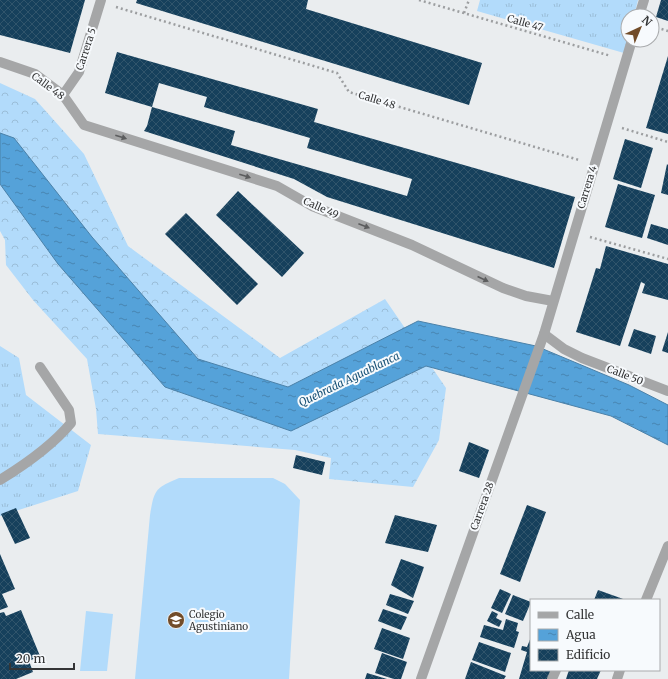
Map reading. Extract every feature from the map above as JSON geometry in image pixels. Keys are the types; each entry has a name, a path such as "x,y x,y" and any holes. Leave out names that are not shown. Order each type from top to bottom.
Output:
{"street":[{"name":"Carrera 5","path":"63,95 79,72 100,1"},
{"name":"Carrera 4","path":"544,334 630,48"},
{"name":"Calle 48","path":"0,62 35,74 63,95 84,125"},
{"name":"Calle 49","path":"84,125 277,186 312,206 412,245 503,288 526,296 553,301"},
{"name":"Carrera 28","path":"421,679 544,334"},
{"name":"Calle 50","path":"544,334 564,349 582,358 668,391"},
{"path":"0,480 20,468 54,442 71,423 70,410 40,367"},
{"path":"646,599 668,546"}],"path":[{"name":"Calle 47","path":"419,0 626,61"},
{"path":"464,13 469,0"},
{"name":"Calle 48","path":"100,1 337,73 349,92 594,165"},
{"path":"606,124 668,142"},
{"path":"574,232 668,259"}],"green space":[{"path":"480,0 638,0 636,8 620,8 620,48 625,48 624,53 477,11"},
{"path":"0,83 35,99 84,154 128,246 280,358 385,299 446,388 439,440 413,487 329,479 331,458 295,450 98,434 96,409 87,359 33,300 6,265 5,240 0,231"},
{"path":"0,346 19,358 26,395 91,445 78,491 0,516"},
{"path":"179,478 273,478 285,484 300,500 289,679 135,679 150,515 153,500 160,488 165,484"},
{"path":"86,611 113,614 107,671 80,671"}],"water":[{"name":"Quebrada Aguablanca","path":"0,133 14,138 92,237 198,359 288,387 418,321 536,346 629,385 668,405 668,445 611,416 426,366 291,431 165,387 58,264 0,184"}],"building":[{"path":"0,0 85,0 70,53 0,35"},
{"path":"137,0 308,0 306,9 482,63 469,105 136,3"},
{"path":"661,0 668,0 668,21 660,18 660,8 659,8"},
{"path":"117,52 318,109 314,122 575,197 554,268 327,197 294,179 144,131 147,126 152,107 105,93","holes":["159,83 207,97 204,107 310,138 307,148 412,179 407,196 231,145 235,131 152,107"]},
{"path":"668,56 668,134 646,128"},
{"path":"625,139 653,148 641,188 613,179"},
{"path":"667,164 668,165 668,195 661,193"},
{"path":"618,184 655,195 642,238 605,227"},
{"path":"238,191 304,253 282,277 216,215"},
{"path":"186,213 258,284 237,305 165,234"},
{"path":"651,224 668,229 668,245 647,238"},
{"path":"606,246 668,264 668,300 642,293 645,284 641,282 620,346 576,332 596,268 600,269"},
{"path":"634,329 656,336 651,354 628,346"},
{"path":"668,332 668,353 662,351"},
{"path":"469,442 489,450 479,478 459,471"},
{"path":"296,455 325,462 322,475 293,468"},
{"path":"527,505 546,512 520,582 500,574"},
{"path":"16,508 30,538 15,544 1,514"},
{"path":"395,515 437,525 428,552 385,543"},
{"path":"0,554 15,589 2,594 8,607 0,610"},
{"path":"401,559 424,567 413,598 391,585"},
{"path":"500,589 511,594 502,613 491,608"},
{"path":"598,590 623,599 594,599"},
{"path":"390,594 414,601 408,614 386,605"},
{"path":"513,595 530,602 523,621 505,614"},
{"path":"383,609 407,617 401,630 378,621"},
{"path":"21,610 40,656 29,661 33,672 16,679 0,679 0,613 4,612 6,616"},
{"path":"492,611 498,614 496,618 502,621 499,627 487,621"},
{"path":"506,619 518,623 516,631 519,632 514,648 480,637 484,625 503,630"},
{"path":"382,628 410,638 403,659 374,649"},
{"path":"530,640 530,671 553,671 550,679 519,679 527,652 521,650 522,646 527,647"},
{"path":"479,642 511,653 505,672 472,660"},
{"path":"382,653 407,662 401,679 394,679 375,673"},
{"path":"471,662 506,676 504,679 465,679"},
{"path":"569,671 601,671 597,679 566,679"},
{"path":"367,673 387,679 365,679"}],"place":[{"name":"Colegio Agustiniano","path":"176,620"}]}
